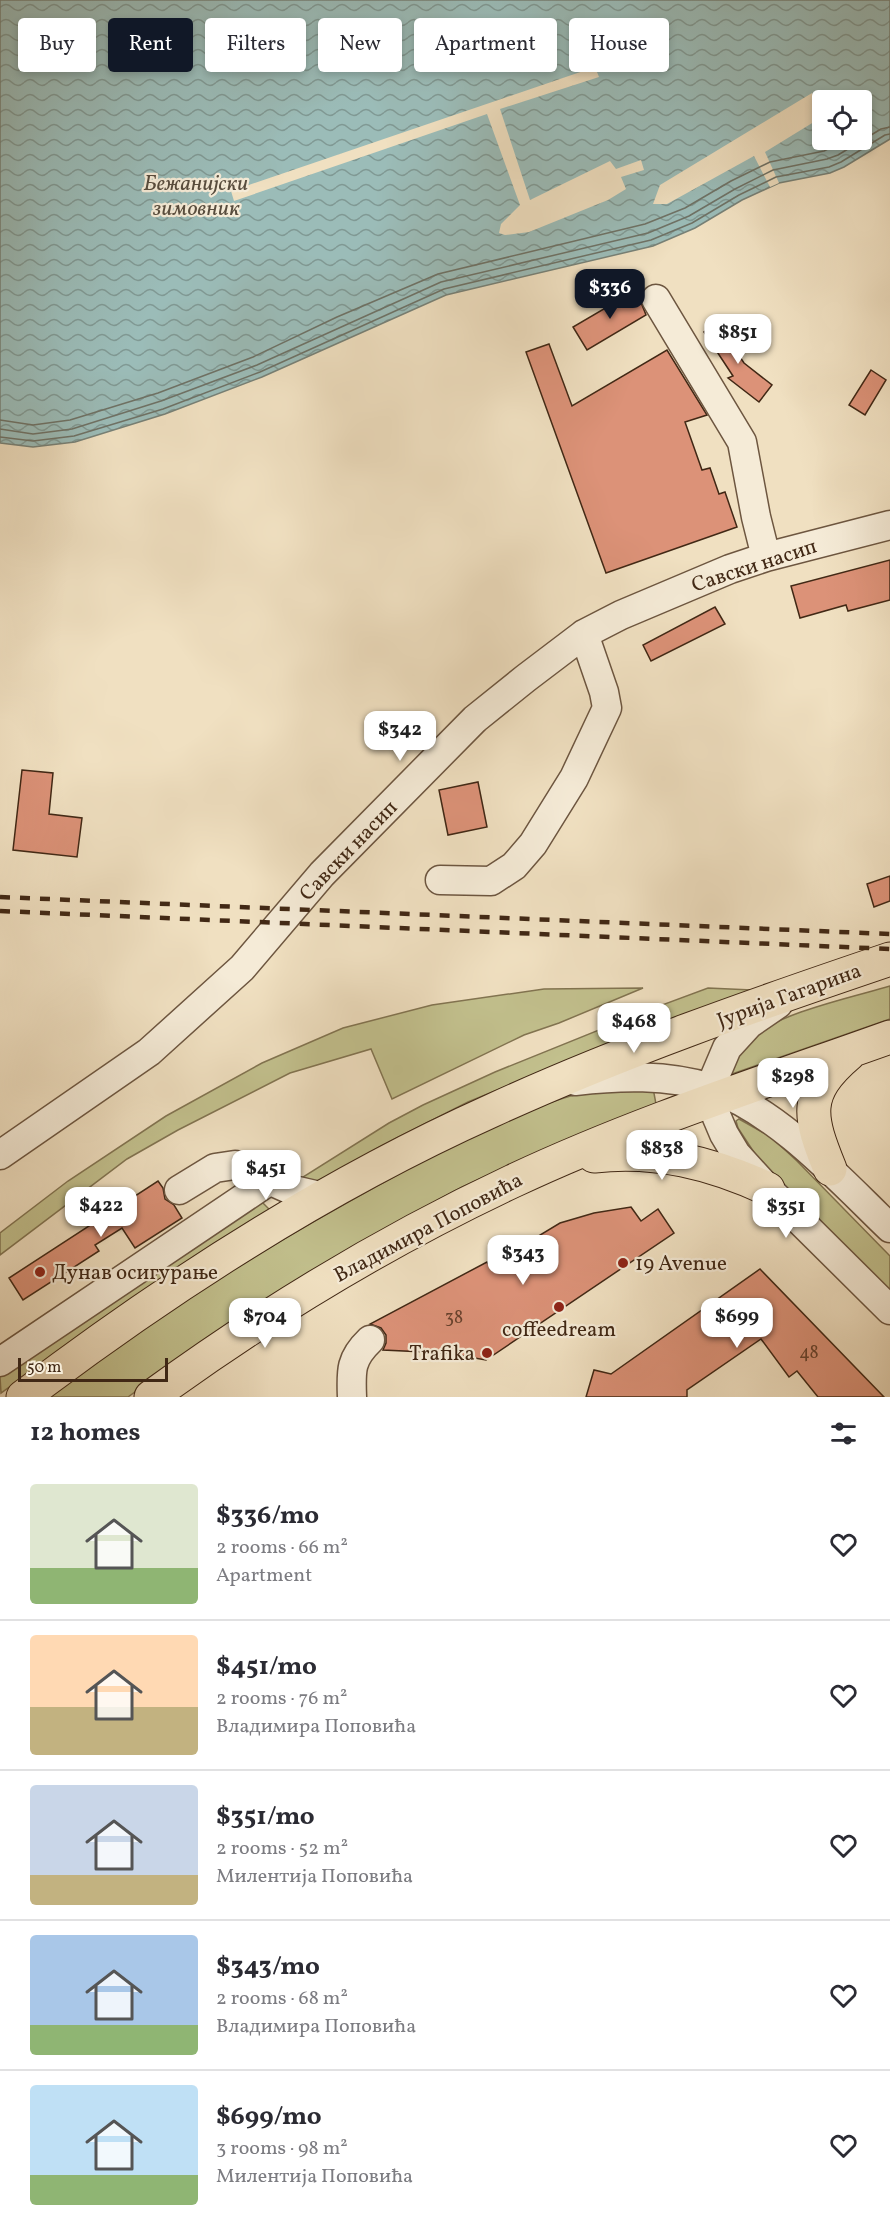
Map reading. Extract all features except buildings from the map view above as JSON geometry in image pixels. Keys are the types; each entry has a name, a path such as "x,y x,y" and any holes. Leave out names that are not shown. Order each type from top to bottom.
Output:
{"main road":[{"name":"Јурија Гагарина","path":"555,1083 800,990 890,959"},
{"path":"715,1095 890,1037"},
{"path":"830,1168 816,1131 813,1107 820,1086 830,1072 855,1049"},
{"path":"23,1397 186,1282 324,1197 436,1137 555,1083"},
{"name":"Владимира Поповића","path":"151,1397 279,1309 458,1207 559,1160 715,1095"},
{"path":"559,1160 606,1155 655,1154 714,1167 768,1189"}],"street":[{"path":"656,299 742,442 766,557"},
{"name":"Савски насип","path":"0,1155 149,1052 242,968 322,874 475,719 584,634 658,598 730,569 766,557 890,525"},
{"path":"440,880 491,881 514,866 533,844 574,778 607,708 604,692 584,634"},
{"path":"800,990 749,1024 723,1055 715,1095 724,1134 736,1154 768,1189 890,1310"},
{"path":"555,1083 624,1076 661,1079 715,1095 769,1120 830,1168 890,1228"},
{"path":"179,1190 215,1168 229,1165 243,1168 297,1192 324,1197"},
{"path":"0,1362 269,1181"},
{"path":"352,1397 351,1367 356,1356 370,1340"}],"shaded area":[{"path":"890,986 890,1019 732,1074 729,1071 750,1039 778,1021 816,1007"},
{"path":"643,988 524,1035 392,1099 371,1049 290,1073 178,1130 127,1159 0,1255 0,1233 68,1181 166,1116 262,1063 343,1028 432,1005 544,989"},
{"path":"708,988 752,990 664,1023 661,1021 659,1010 662,1005"},
{"path":"631,1017 639,1022 639,1032 468,1102 381,1146 319,1183 303,1177 389,1123 423,1105 495,1072"},
{"path":"653,1088 656,1104 552,1146 462,1187 356,1245 184,1356 128,1397 49,1397 160,1317 281,1240 449,1148 520,1114 567,1097 605,1089"},
{"path":"739,1119 771,1137 890,1256 890,1291 759,1160 738,1128 736,1121"},
{"path":"259,1199 270,1210 125,1303 1,1393 0,1377 118,1290"}],"water":[{"name":"Бежанијски зимовник","path":"0,0 890,0 890,139 872,150 872,90 812,90 812,150 872,150 844,167 830,173 779,183 742,200 695,228 653,246 446,295 262,377 165,414 75,442 33,447 0,443"}],"pier":[{"path":"580,72 597,72 599,77 500,109 530,200 610,161 616,169 641,160 644,170 621,177 626,189 608,200 529,232 505,235 499,233 501,224 520,205 487,114 234,201 231,191"},
{"path":"812,93 812,123 765,152 779,183 770,187 754,156 667,204 653,204 660,185"}],"railway":[{"path":"0,897 890,934"},
{"path":"0,911 890,949"}],"place":[{"name":"19 Avenue","path":"623,1263"},
{"name":"Дунав осигурање","path":"40,1272"},
{"name":"coffeedream","path":"559,1307"},
{"name":"Trafika","path":"487,1353"}]}
